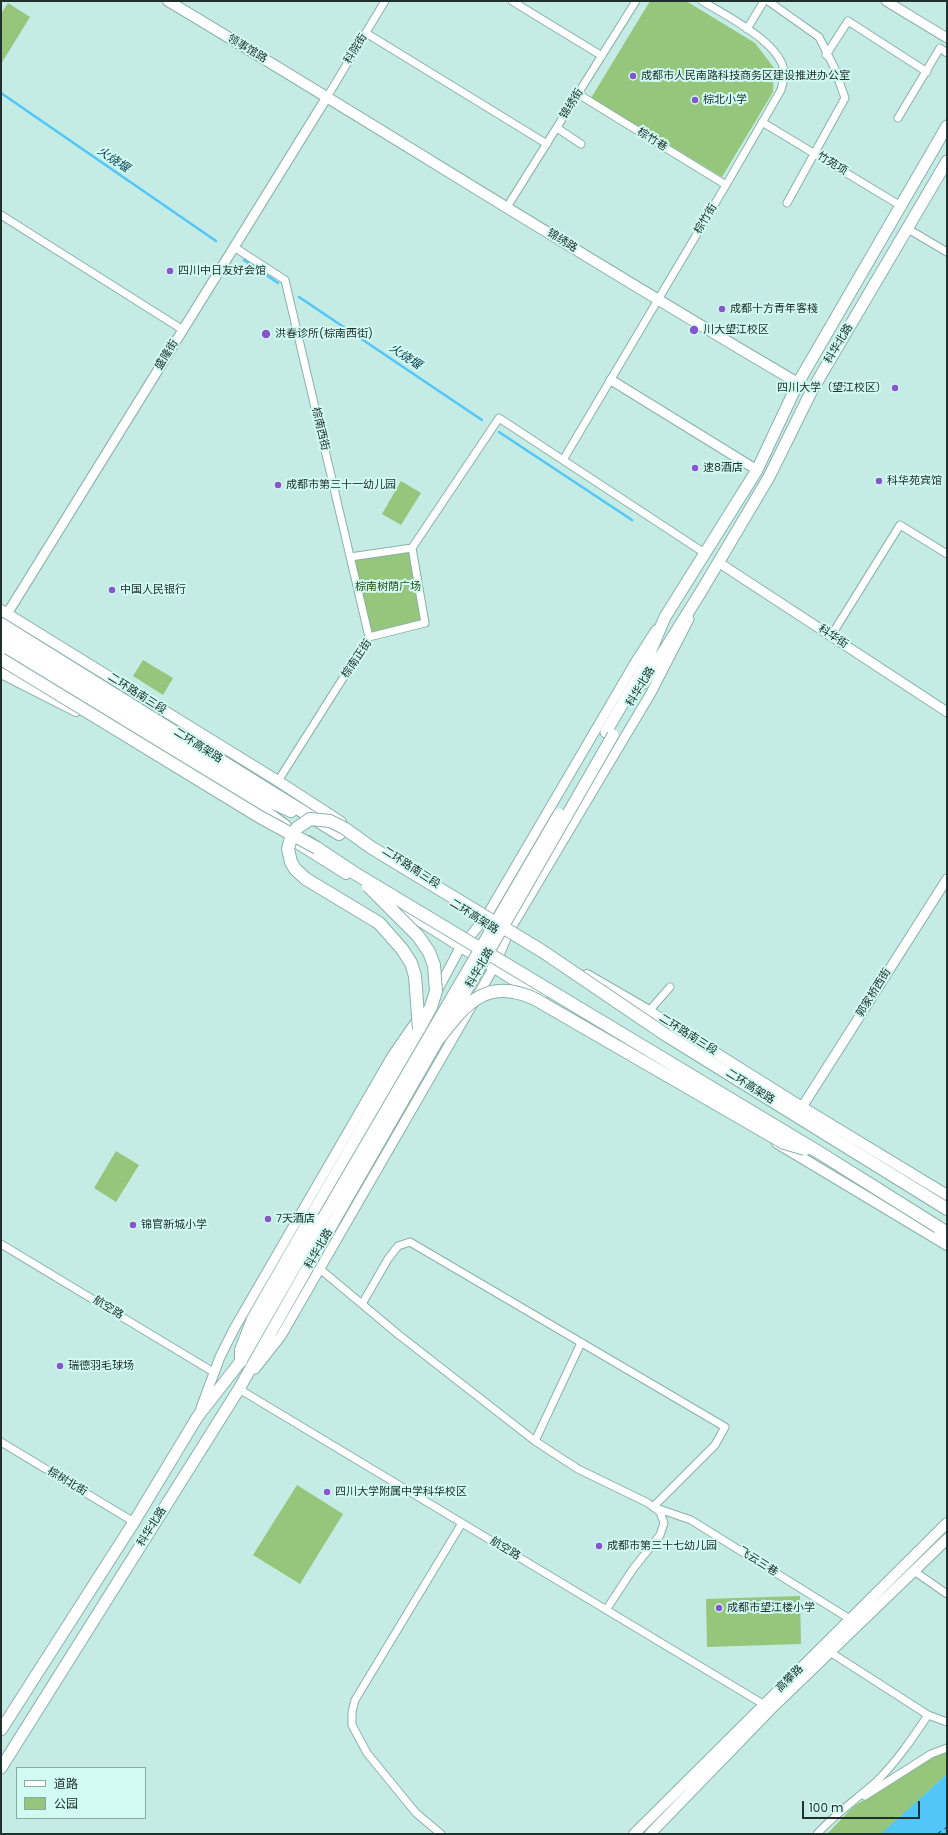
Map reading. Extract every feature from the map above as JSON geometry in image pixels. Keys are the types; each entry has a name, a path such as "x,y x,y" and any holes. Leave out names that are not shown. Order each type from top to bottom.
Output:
{"highway":[{"name":"二环高架路","path":"3,616 339,834 947,1209"},
{"path":"1,636 263,798 339,834"},
{"path":"1,648 256,805 317,848"},
{"name":"二环高架路","path":"1,659 260,817 317,848 356,874 820,1153 947,1233"},
{"path":"420,1029 414,976 411,963 402,949 378,924 306,879 295,869 291,862 288,849 292,834 296,828 310,820 330,821 344,828 372,848 542,951 666,1035"},
{"path":"241,1361 241,1350 253,1320 420,1029 431,1007 436,991 434,965 429,952 418,936 356,874"},
{"path":"440,1037 460,1010 472,1001 488,993 502,991 520,992 784,1143 820,1153"}],"main road":[{"name":"领事馆路","path":"168,1 327,97"},
{"name":"锦绣路","path":"327,97 657,301 798,383"},
{"name":"科华北路","path":"1,1730 134,1522 198,1416 241,1361 440,1037 610,733 644,668 665,617 706,554 757,470 798,383 947,126"},
{"name":"科华北路","path":"610,733 702,590 769,477 811,392 947,161"},
{"name":"二环路南三段","path":"3,616 278,781 486,917 649,1011 802,1107 947,1195"},
{"path":"1,653 117,731 351,877 460,948 494,967 656,1071 947,1245"},
{"path":"1,673 117,731"},
{"path":"328,1221 610,733"},
{"name":"科华北路","path":"1,1768 239,1389 328,1221"},
{"name":"高攀路","path":"634,1834 768,1707 854,1622 947,1523"},
{"name":"高攀路","path":"650,1834 768,1707 830,1652 854,1622 914,1571 947,1539"}],"street":[{"name":"科院街","path":"327,97 385,1"},
{"path":"512,1 602,56"},
{"name":"锦绣街","path":"507,207 636,1"},
{"name":"棕竹街","path":"563,460 781,90 784,74 775,50 747,29 702,1"},
{"path":"747,29 764,1"},
{"path":"768,1 818,37 834,68 845,98 787,203"},
{"path":"886,1 947,38"},
{"path":"826,55 848,21 927,72"},
{"path":"366,33 547,144"},
{"path":"898,118 927,72 940,48 947,53"},
{"name":"棕竹巷","path":"578,94 726,185"},
{"name":"盛隆街","path":"3,616 183,330 327,97"},
{"name":"竹苑项","path":"762,122 901,206"},
{"path":"557,128 581,144"},
{"path":"1,215 183,330"},
{"path":"908,229 947,252"},
{"name":"棕南西街","path":"234,247 285,280 369,637"},
{"path":"611,380 757,470"},
{"path":"350,557 412,548 499,418 706,554"},
{"path":"831,636 900,525 947,554"},
{"name":"棕南正街","path":"278,781 369,637 425,623 412,548"},
{"name":"科华街","path":"718,562 947,712"},
{"path":"239,1389 280,1336 320,1268 494,967 509,931 651,693 675,649 702,590"},
{"path":"198,1416 220,1357 234,1329 392,1056 438,989 460,948 486,917 636,661 665,617"},
{"name":"郭家桥西街","path":"802,1107 947,880"},
{"path":"649,1011 670,987"},
{"path":"362,1304 388,1259 398,1246 410,1242 725,1427 714,1445 653,1507 660,1512 664,1523 660,1535 633,1570 606,1610"},
{"name":"航空路","path":"1,1244 215,1373"},
{"name":"飞云三巷","path":"320,1268 399,1335 535,1441 578,1469 653,1507 691,1520 854,1622"},
{"path":"535,1441 581,1343"},
{"name":"航空路","path":"239,1389 768,1707"},
{"name":"棕树北街","path":"1,1442 134,1522"},
{"path":"441,1834 416,1813 367,1754 352,1725 352,1712 355,1700 462,1523"},
{"path":"914,1571 947,1594"},
{"path":"830,1652 928,1716 947,1722"},
{"path":"817,1834 829,1820 877,1780 901,1755 928,1716"},
{"path":"850,1804 931,1754 947,1748"}],"green space":[{"path":"650,1 686,1 755,43 774,68 773,92 722,177 591,98"},
{"path":"8,3 30,17 1,64 1,14"},
{"path":"401,481 421,493 401,525 382,514"},
{"name":"棕南树荫广场","path":"412,548 425,623 369,637 350,557"},
{"path":"143,660 173,678 163,695 133,676"},
{"path":"116,1151 139,1165 116,1202 94,1188"},
{"path":"297,1485 343,1514 300,1584 253,1555"},
{"path":"800,1596 801,1644 707,1647 706,1599"},
{"path":"947,1748 947,1774 882,1834 827,1834 853,1807 936,1753"}],"water":[{"path":"947,1774 947,1834 882,1834 883,1832"}],"waterway":[{"name":"火烧堰","path":"1,93 216,241"},
{"name":"火烧堰","path":"244,260 278,283"},
{"name":"火烧堰","path":"299,297 482,420"},
{"name":"火烧堰","path":"499,432 632,520"}],"ferry route":[{"path":"937,1834 947,1827"}],"place":[{"name":"成都市人民南路科技商务区建设推进办公室","path":"633,76"},
{"name":"棕北小学","path":"695,100"},
{"name":"四川中日友好会馆","path":"170,271"},
{"name":"成都十方青年客棧","path":"722,309"},
{"name":"川大望江校区","path":"694,330"},
{"name":"洪春诊所(棕南西街)","path":"266,334"},
{"name":"四川大学（望江校区）","path":"895,388"},
{"name":"速8酒店","path":"695,468"},
{"name":"科华苑宾馆","path":"879,481"},
{"name":"成都市第三十一幼儿园","path":"278,485"},
{"name":"中国人民银行","path":"112,590"},
{"name":"7天酒店","path":"268,1219"},
{"name":"锦官新城小学","path":"133,1225"},
{"name":"瑞德羽毛球场","path":"60,1366"},
{"name":"四川大学附属中学科华校区","path":"327,1492"},
{"name":"成都市第三十七幼儿园","path":"599,1546"},
{"name":"成都市望江楼小学","path":"719,1608"}]}
